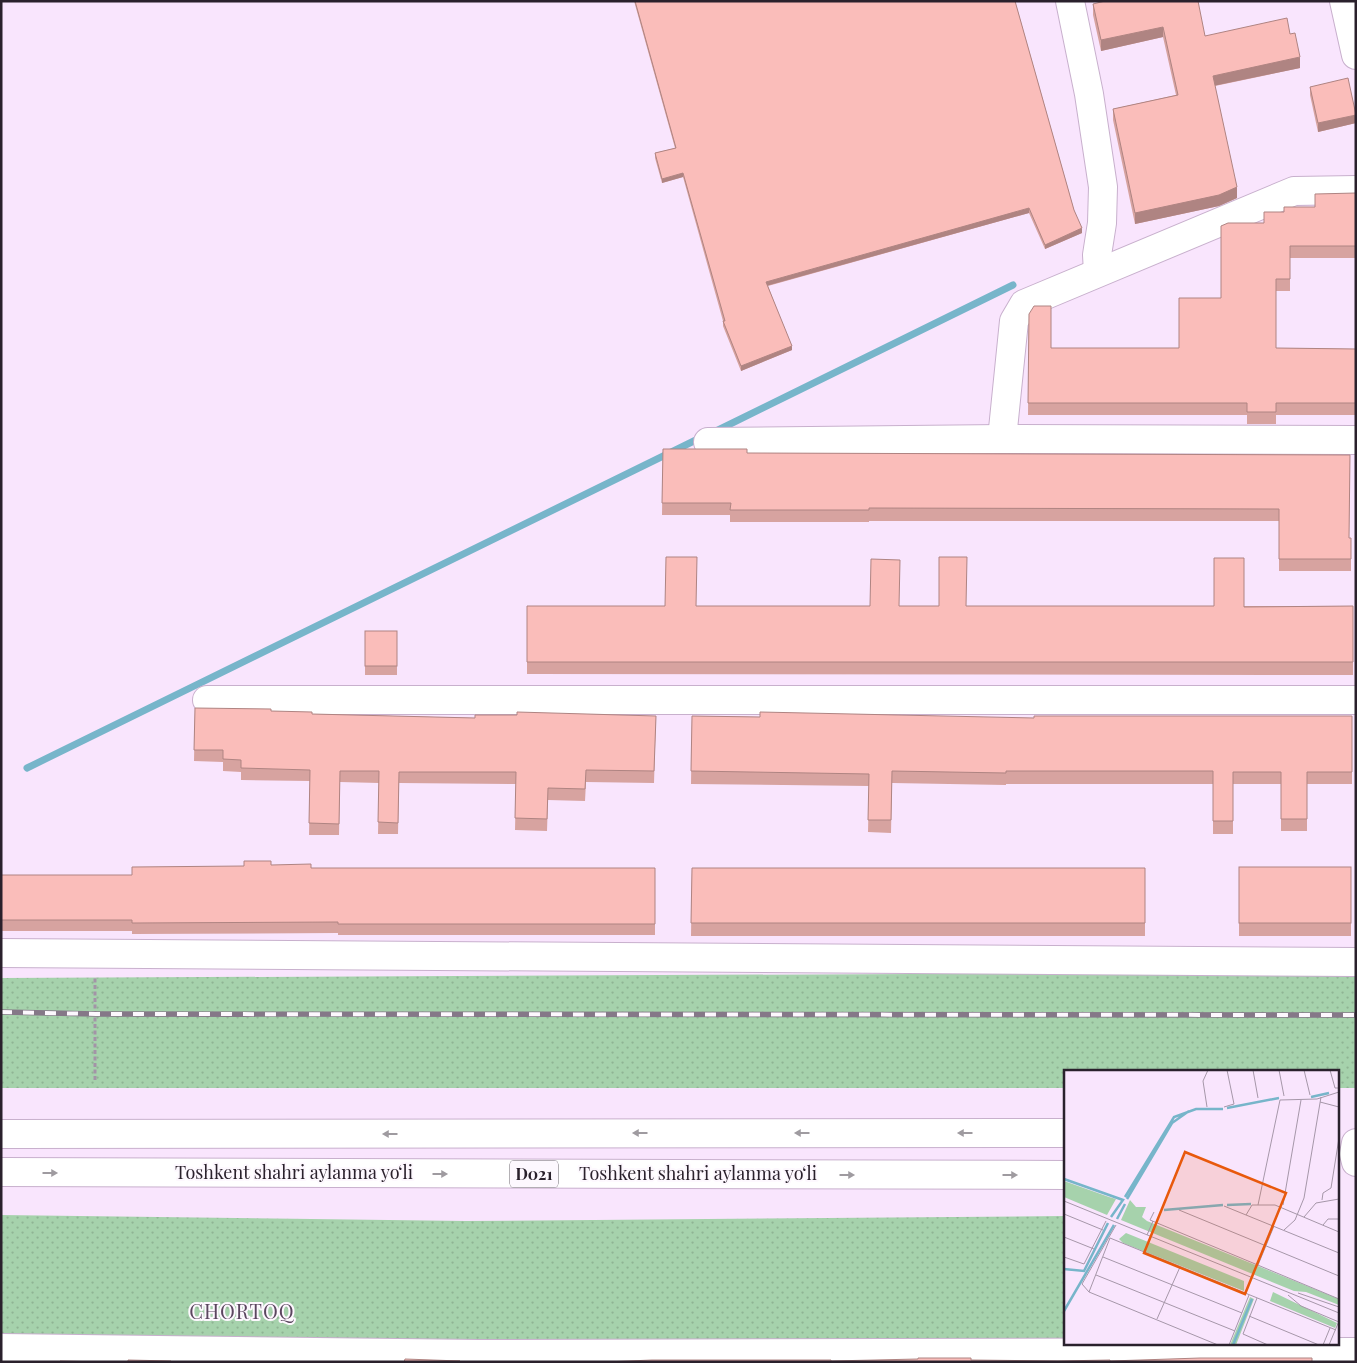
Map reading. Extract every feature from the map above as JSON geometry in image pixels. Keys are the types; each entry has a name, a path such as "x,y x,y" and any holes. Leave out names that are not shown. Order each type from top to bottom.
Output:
{"main road":[{"path":"1070,1 1089,94 1103,187 1102,223 1097,255 1098,272"},
{"path":"1344,1 1356,55"},
{"path":"1002,439 1014,321 1024,304 1294,191 1356,190"},
{"path":"708,442 1002,439 1356,440"},
{"path":"207,700 1356,700"},
{"path":"1,953 1356,962"},
{"path":"1,1134 1064,1133"},
{"path":"1340,1133 1356,1133"},
{"path":"1356,1143 1354,1154 1356,1162"},
{"name":"Toshkent shahri aylanma yoʻli","path":"1,1172 1064,1175"},
{"path":"1340,1176 1356,1176"},
{"path":"1,1348 479,1358 1356,1352"}],"path":[{"path":"95,954 95,1080"}],"green space":[{"path":"1356,972 1356,1088 1340,1088 1340,1070 1064,1070 1064,1088 1,1088 1,978"},
{"path":"1,1215 465,1221 1064,1216 1064,1343 1,1342"}],"building":[{"path":"635,1 1015,1 1074,210 1082,228 1045,245 1029,208 766,282 792,346 741,366 723,321 725,321 683,173 662,179 655,153 676,148"},
{"path":"1105,1 1198,1 1205,36 1287,18 1290,34 1295,33 1300,57 1213,76 1237,187 1219,195 1135,213 1113,109 1178,95 1163,27 1101,40 1093,4"},
{"path":"1348,78 1356,115 1318,123 1310,87"},
{"path":"1356,193 1356,246 1290,246 1290,279 1276,279 1276,348 1356,349 1356,403 1276,403 1276,412 1247,412 1247,403 1028,403 1029,314 1034,306 1051,306 1051,348 1179,348 1179,298 1221,298 1221,226 1228,223 1264,223 1264,212 1284,212 1284,207 1315,207 1315,194"},
{"path":"663,449 747,449 747,453 1350,455 1349,538 1351,538 1351,559 1279,559 1279,509 869,508 869,510 730,510 731,503 662,503"},
{"path":"666,557 697,557 696,606 870,606 871,559 900,560 899,606 939,606 939,557 967,557 966,606 1214,606 1214,558 1244,558 1244,607 1353,606 1353,662 527,662 527,606 665,606"},
{"path":"365,631 397,631 397,666 365,666"},
{"path":"195,708 271,709 271,711 312,712 312,714 475,718 475,715 517,715 517,712 656,716 654,771 586,770 585,789 548,788 547,819 515,818 516,772 399,772 398,823 378,822 379,771 340,771 339,824 309,823 310,770 241,768 241,760 223,759 223,750 194,750"},
{"path":"760,712 1034,718 1034,716 1352,716 1352,772 1307,772 1307,819 1281,819 1281,772 1233,772 1233,821 1213,821 1213,771 1006,771 1006,773 892,771 891,820 868,820 869,774 691,771 692,716 760,717"},
{"path":"244,861 271,861 271,865 311,864 311,868 655,868 655,924 132,923 132,920 1,920 1,875 132,875 132,867 244,866"},
{"path":"1239,867 1351,867 1351,923 1239,923"},
{"path":"692,868 1145,868 1145,923 691,923"},
{"path":"918,1358 1110,1361 1200,1358 1312,1358 1312,1362 605,1362 652,1360 831,1361"},
{"path":"405,1359 460,1361 404,1362"},
{"path":"128,1360 171,1361 171,1362 128,1362"},
{"path":"60,1361 104,1362 60,1362"}],"waterway":[{"path":"714,432 1013,285"},
{"path":"27,768 702,437"}],"railway":[{"path":"1,1012 96,1014 1356,1015"}],"district":[{"name":"CHORTOQ","path":"242,1312"}]}
